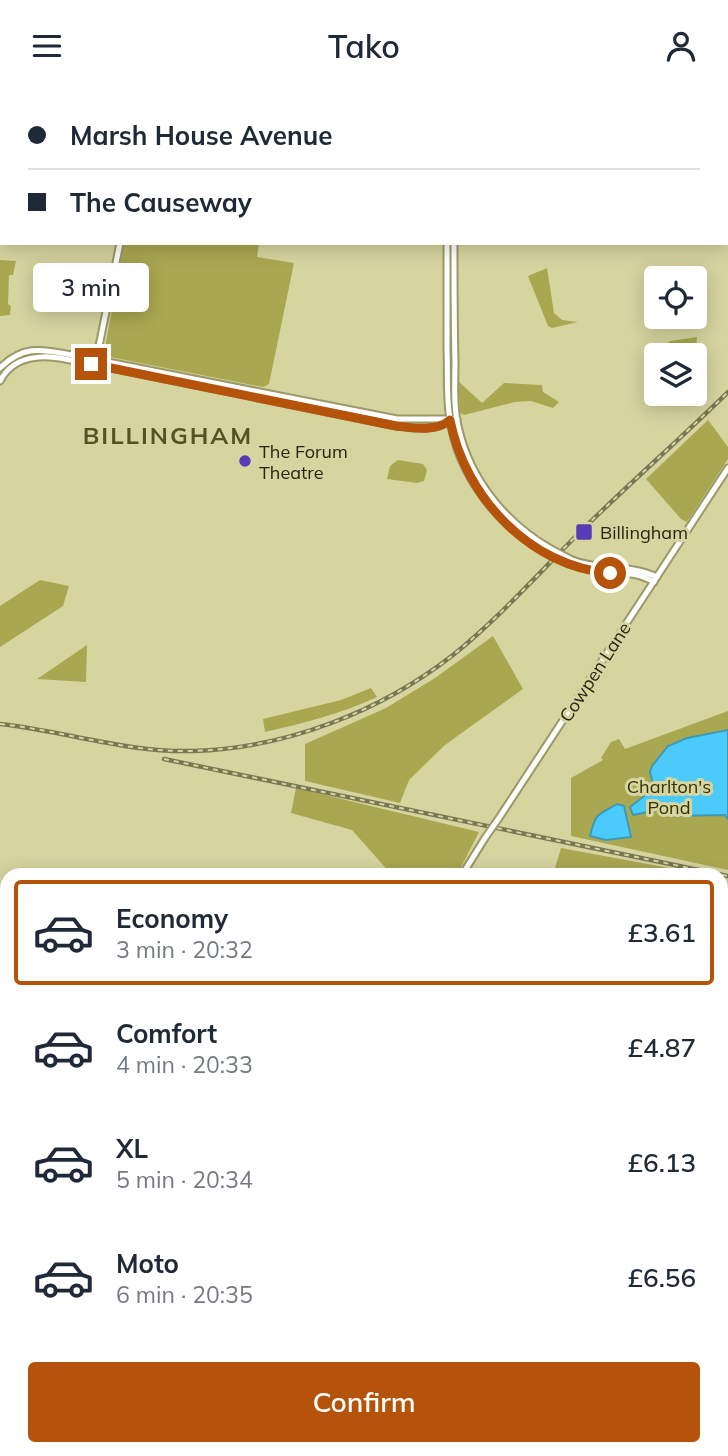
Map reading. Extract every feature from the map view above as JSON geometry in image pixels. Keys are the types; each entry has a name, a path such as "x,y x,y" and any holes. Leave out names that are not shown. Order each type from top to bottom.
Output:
{"street":[{"path":"98,357 120,245"},
{"path":"447,245 453,420 492,503 520,536 571,562 592,571 656,579"},
{"path":"453,420 454,245"},
{"path":"0,367 21,352 36,349 98,357 118,364 397,419 453,420"},
{"path":"0,381 6,371 16,363 35,356 106,367 396,426 416,428 444,425 453,420"},
{"path":"96,367 103,362 98,357"},
{"path":"96,367 90,362 98,357"},
{"name":"Cowpen Lane","path":"466,868 728,468"}],"green space":[{"path":"124,245 259,245 257,257 294,263 269,384 263,387 110,357 104,353"},
{"path":"0,260 16,261 13,275 9,275 10,315 0,316"},
{"path":"547,268 554,313 562,320 578,322 552,328 548,326 528,276"},
{"path":"697,337 697,343 667,343"},
{"path":"458,381 482,403 504,383 542,385 543,392 559,402 553,408 531,401 515,402 464,415 460,413"},
{"path":"708,420 728,447 728,459 687,522 681,519 646,479"},
{"path":"398,460 423,464 427,470 424,481 417,483 387,479 390,466"},
{"path":"40,580 69,586 63,606 0,647 0,606"},
{"path":"493,636 523,689 445,745 409,780 400,803 305,781 305,744 386,708 435,678"},
{"path":"87,645 86,682 37,679"},
{"path":"371,688 377,697 322,717 265,732 263,719 341,700"},
{"name":"Charlton's Pond","path":"728,711 728,868 571,836 571,778 603,760 601,758 611,742 619,739 625,749"},
{"path":"296,788 479,832 461,868 386,868 352,830 291,813"},
{"path":"561,848 669,868 555,868"}],"water":[{"name":"Charlton's Pond","path":"728,730 728,819 725,815 670,816 662,809 633,815 630,807 651,791 652,766 668,746 687,738"},
{"name":"Charlton's Pond","path":"617,804 624,806 631,837 606,840 590,836 598,815"}],"railway":[{"path":"0,724 145,749 194,751 263,743 331,723 363,710 425,675 470,641 728,392"},
{"path":"164,759 689,868"}],"place":[{"name":"The Forum Theatre","path":"245,461"},
{"name":"Billingham","path":"584,532"}],"district":[{"name":"BILLINGHAM","path":"168,435"}],"route":[{"path":"91,364 97,368 106,367 396,426 416,428 444,425 450,420 467,472 502,520 530,544 547,553 579,568 610,573"}]}
